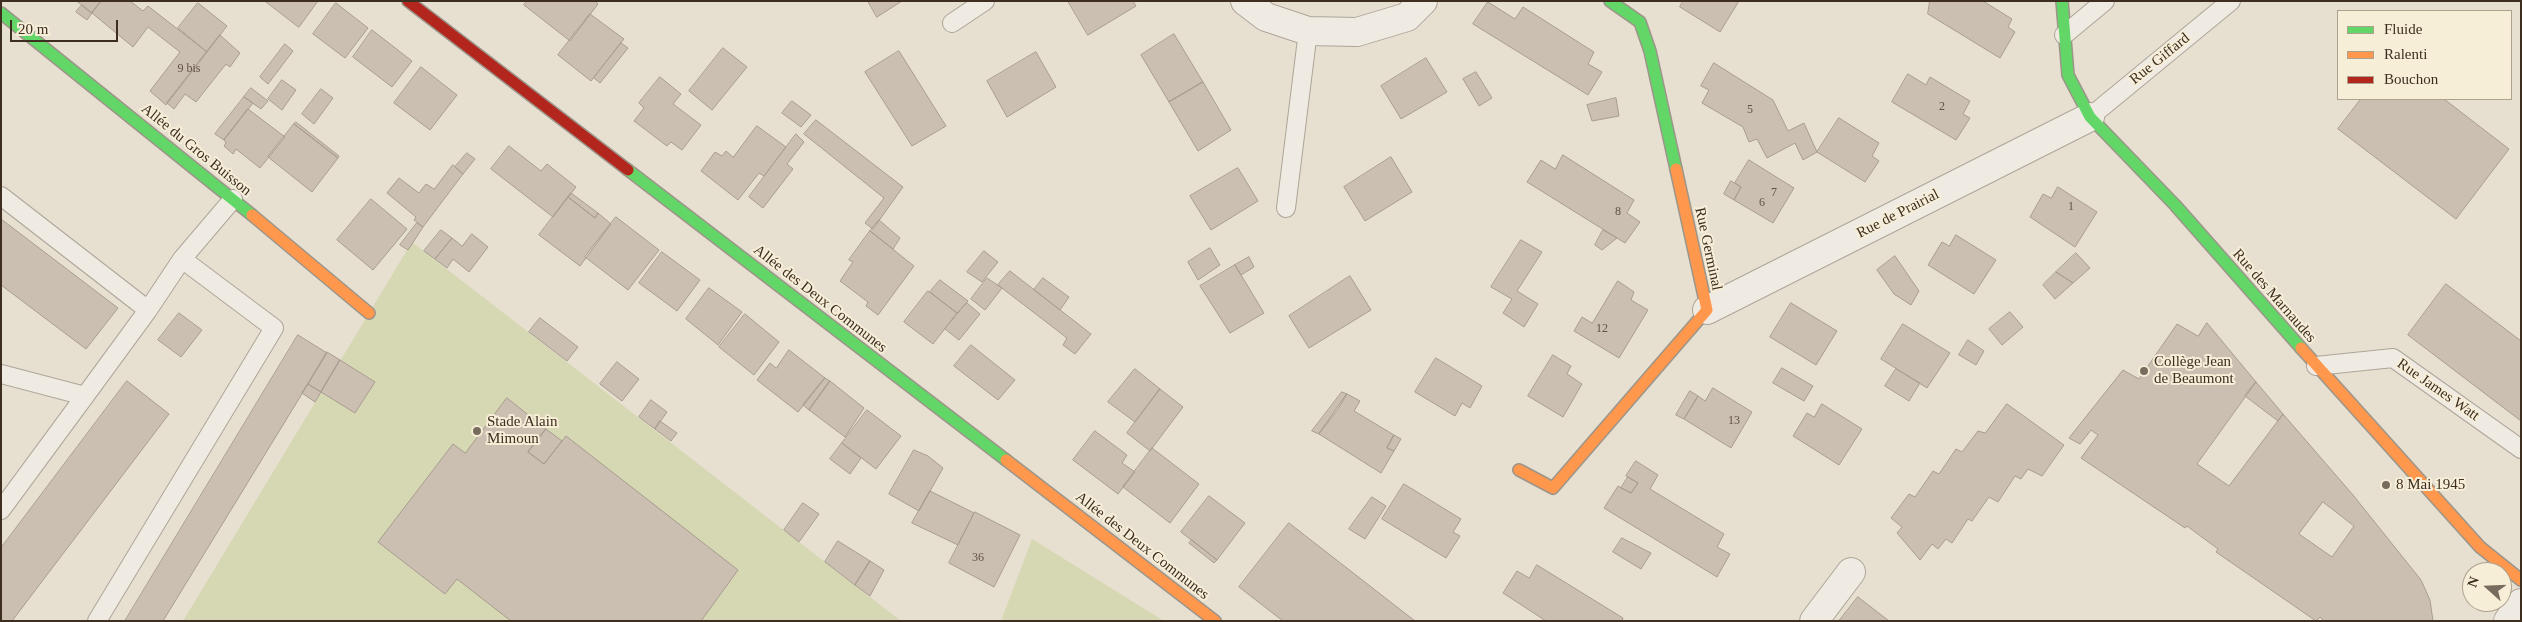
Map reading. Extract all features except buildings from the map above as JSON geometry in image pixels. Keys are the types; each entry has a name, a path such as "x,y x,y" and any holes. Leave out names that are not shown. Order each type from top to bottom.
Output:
{"street":[{"name":"Allée des Deux Communes","path":"408,1 1215,621"},
{"path":"1245,1 1266,17 1308,31 1357,32 1407,17 1423,1"},
{"name":"Rue Germinal","path":"1519,470 1553,488 1707,310 1650,51 1640,22 1610,1"},
{"name":"Rue des Marnaudes","path":"2062,1 2068,75 2090,116 2176,205 2316,366 2480,547 2521,580"},
{"name":"Allée du Gros Buisson","path":"1,13 234,198 370,313"},
{"name":"Rue de Prairial","path":"1707,310 2090,116"},
{"path":"1814,621 1851,572"},
{"path":"2508,621 2521,603"}],"lane":[{"path":"952,23 985,1"},
{"path":"2064,35 2105,1"},
{"name":"Rue Giffard","path":"2090,116 2231,1"},
{"path":"1286,208 1308,31"},
{"path":"1,196 148,310"},
{"path":"1,510 148,310 182,259 234,198"},
{"path":"97,621 274,328 182,259"},
{"name":"Rue James Watt","path":"2316,366 2392,358 2521,449"},
{"path":"1,374 85,396"}],"green space":[{"name":"Stade Alain Mimoun","path":"412,242 901,621 183,621"},
{"path":"1032,539 1164,621 1001,621"}],"traffic: fast":[{"path":"1610,1 1640,22 1650,51 1676,169"},
{"path":"2062,1 2068,75 2090,117 2175,205 2301,348"},
{"path":"1,13 252,215"},
{"path":"628,170 1006,460"}],"traffic: slow":[{"path":"1519,470 1553,488 1707,310 1676,169"},
{"path":"252,215 369,313"},
{"path":"2301,348 2480,547 2521,580"},
{"path":"1006,460 1215,621"}],"traffic: jam":[{"path":"408,1 628,170"}],"place":[{"name":"Collège Jean de Beaumont","path":"2144,371"},
{"name":"Stade Alain Mimoun","path":"477,431"},
{"name":"8 Mai 1945","path":"2386,485"}]}
